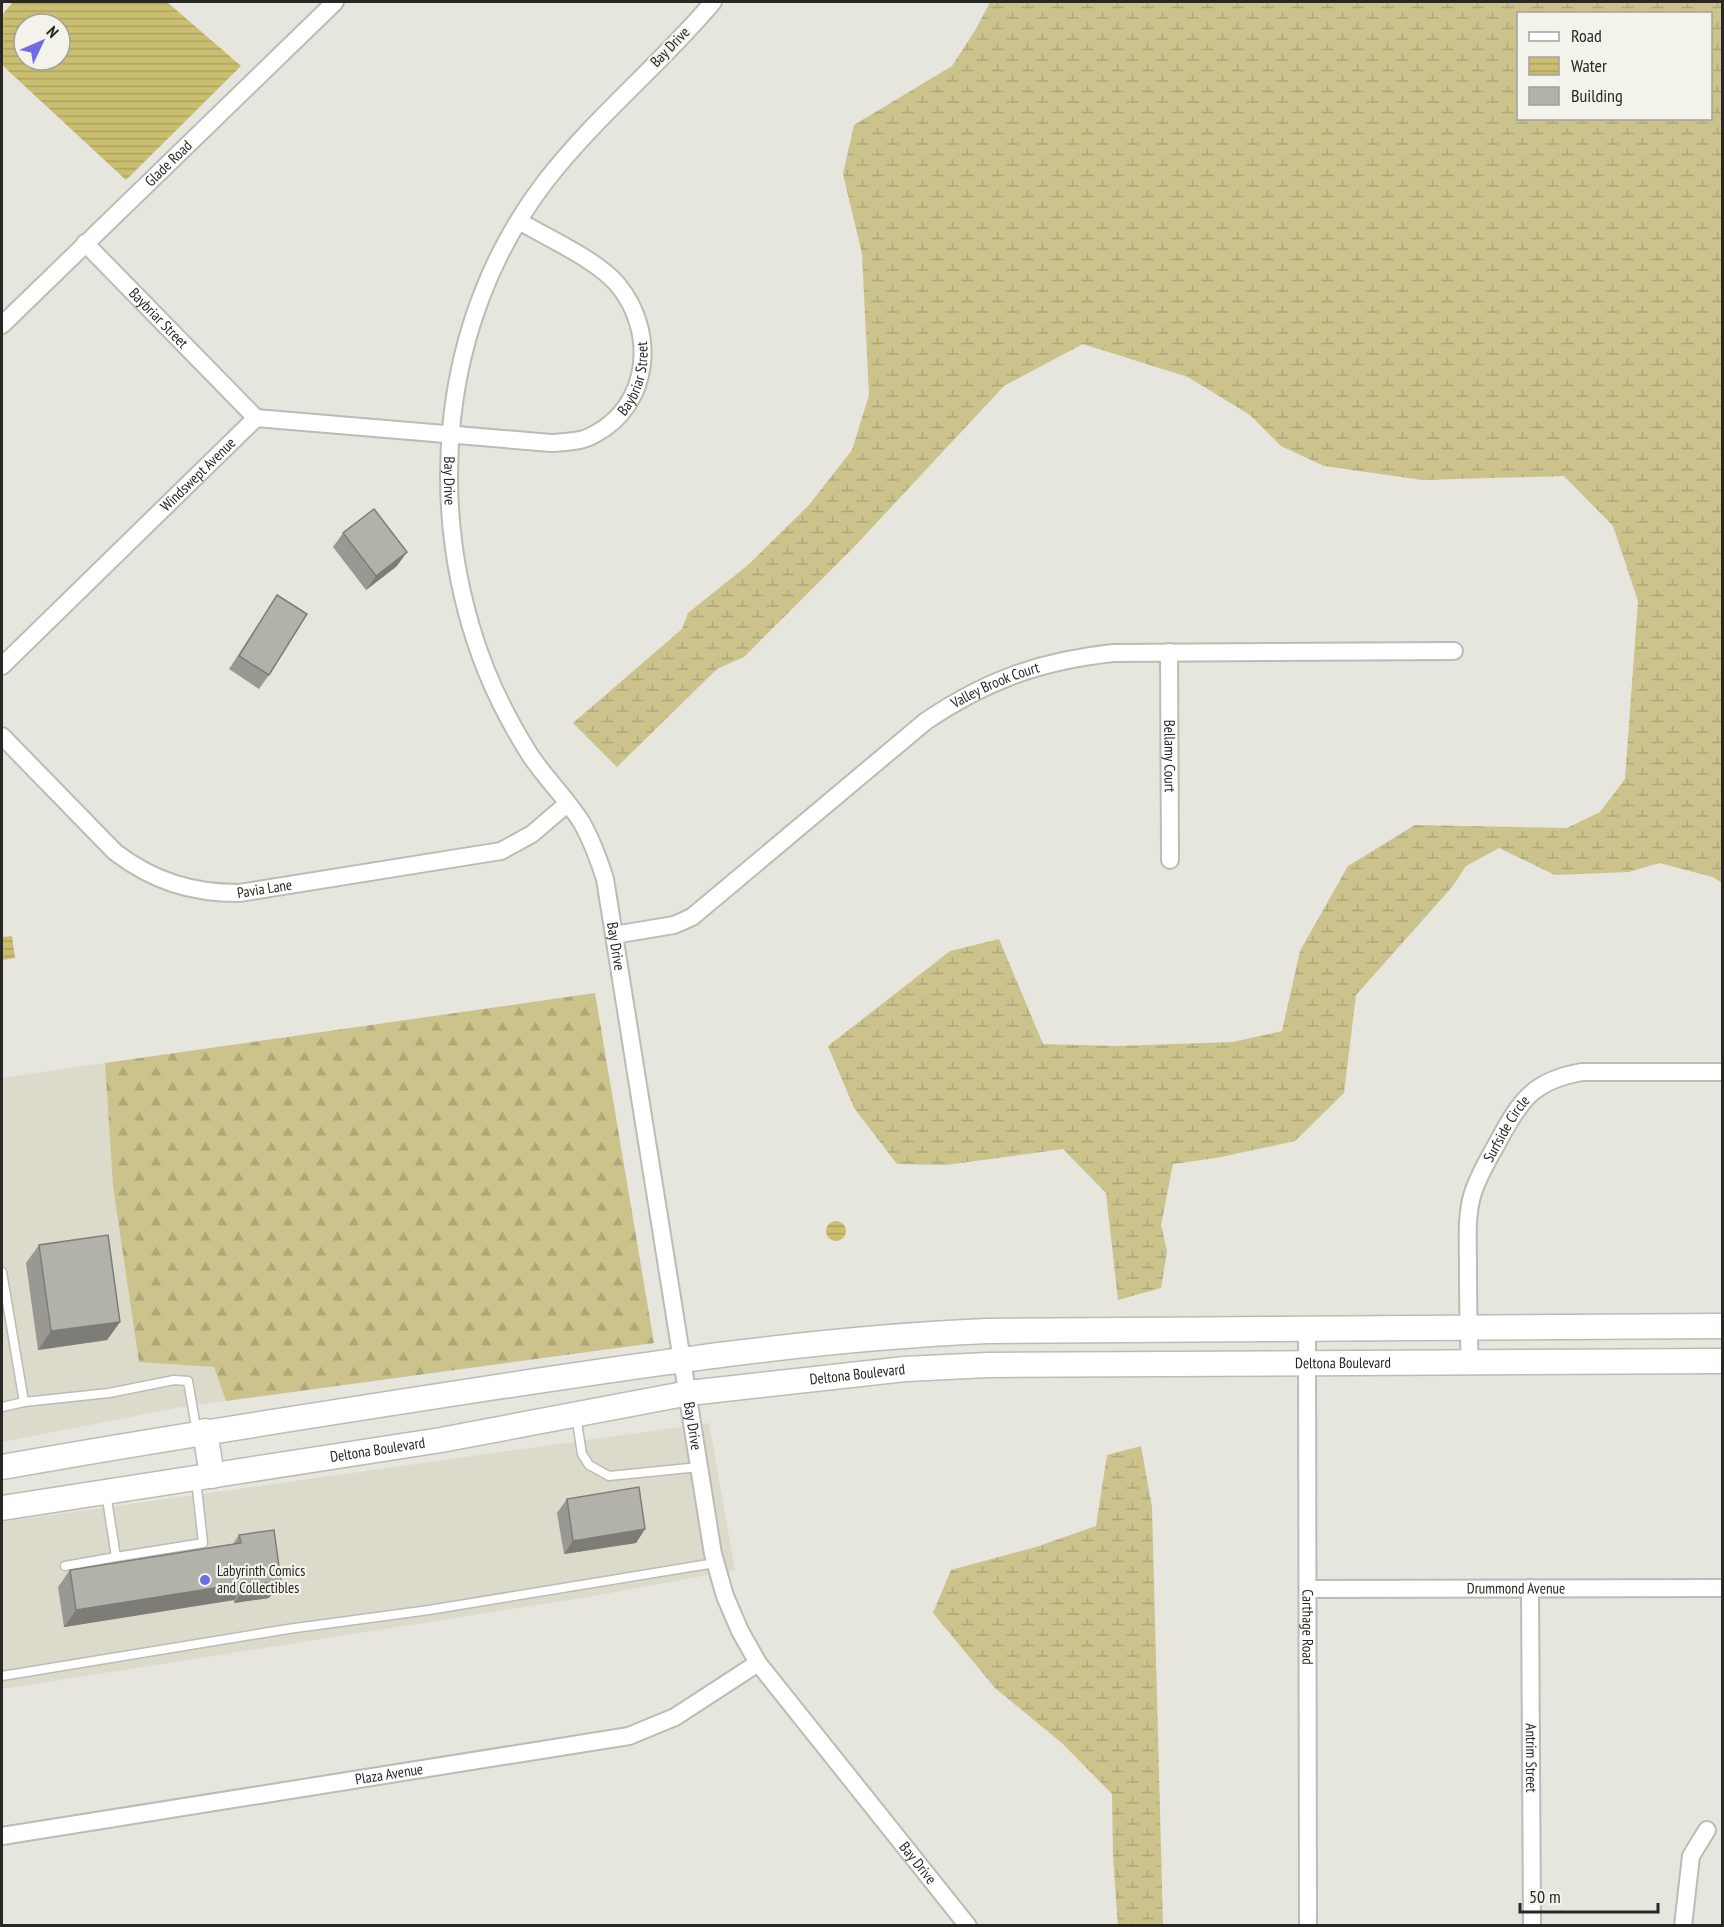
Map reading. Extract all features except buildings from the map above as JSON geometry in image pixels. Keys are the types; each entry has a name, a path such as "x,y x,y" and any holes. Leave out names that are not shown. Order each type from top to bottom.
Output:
{"main road":[{"path":"2,1467 201,1432 681,1359 902,1334 987,1331 1468,1330 1722,1326"},
{"name":"Deltona Boulevard","path":"2,1508 441,1440 689,1393 905,1369 988,1365 1722,1361"},
{"path":"201,1432 204,1477"}],"street":[{"name":"Glade Road","path":"2,325 335,2"},
{"name":"Bay Drive","path":"713,2 573,148 543,184 519,221 495,266 476,313 462,361 450,435 448,485 451,539 459,585 471,631 507,715 531,755 567,804 596,850 605,879 715,1563 725,1596 758,1663 968,1926"},
{"name":"Baybriar Street","path":"450,435 551,443 575,442 594,435 611,424 634,396 641,377 643,340 639,320 623,291 602,269 519,221"},
{"name":"Baybriar Street","path":"85,243 256,418"},
{"path":"256,418 450,435"},
{"name":"Windswept Avenue","path":"2,666 256,418"},
{"name":"Valley Brook Court","path":"614,935 674,925 692,917 926,721 960,698 996,680 1027,669 1076,657 1169,652 1454,651"},
{"name":"Bellamy Court","path":"1169,652 1170,860"},
{"name":"Pavia Lane","path":"2,736 115,852 136,868 169,883 212,893 239,893 501,851 532,834 567,804"},
{"name":"Surfside Circle","path":"1470,1362 1468,1221 1472,1198 1478,1179 1516,1108 1527,1096 1552,1080 1581,1072 1722,1072"},
{"name":"Carthage Road","path":"1307,1329 1308,1926"},
{"name":"Antrim Street","path":"1530,1588 1532,1926"},
{"name":"Drummond Avenue","path":"1309,1589 1722,1588"},
{"name":"Plaza Avenue","path":"2,1836 629,1736 675,1717 758,1663"},
{"path":"1683,1926 1691,1856 1707,1830"}],"lane":[{"path":"2,1272 24,1402"},
{"path":"2,1407 174,1380 188,1381 201,1432"},
{"path":"576,1413 582,1454 589,1465 609,1476 699,1467"},
{"path":"65,1566 203,1543 204,1477"},
{"path":"105,1492 116,1557"},
{"path":"2,1676 715,1563"}],"shaded area":[{"path":"105,1063 113,1186 139,1361 214,1367 226,1401 176,1408 2,1442 2,1078"},
{"path":"709,1423 735,1570 582,1598 2,1689 2,1522"}],"green space":[{"path":"990,2 1722,2 1722,883 1713,877 1659,863 1629,872 1555,875 1499,848 1466,866 1452,887 1356,995 1344,1093 1295,1141 1216,1158 1173,1164 1161,1225 1167,1251 1161,1288 1118,1300 1106,1193 1063,1149 946,1165 897,1164 854,1108 828,1046 950,951 999,939 1043,1044 1117,1046 1233,1042 1282,1031 1300,951 1348,866 1415,825 1567,828 1600,812 1625,779 1638,601 1613,526 1564,476 1422,480 1324,466 1281,446 1250,415 1188,377 1083,344 1004,386 853,548 744,657 717,669 617,767 573,723 682,629 688,613 748,565 809,505 852,450 869,395 862,254 843,174 854,125 952,66"},
{"path":"595,993 654,1343 226,1401 214,1367 139,1362 113,1186 105,1063"},
{"path":"1141,1446 1152,1507 1163,1925 1118,1926 1113,1856 1112,1794 1063,1744 995,1688 933,1613 951,1570 1036,1547 1096,1526 1107,1455"}],"water":[{"path":"13,2 167,2 241,66 126,180 2,65 2,15"},
{"path":"12,936 15,958 2,960 2,937"},
{"path":"836,1221 843,1224 846,1231 843,1238 836,1241 829,1238 826,1231 829,1224"}],"place":[{"name":"Labyrinth Comics and Collectibles","path":"205,1580"}]}
